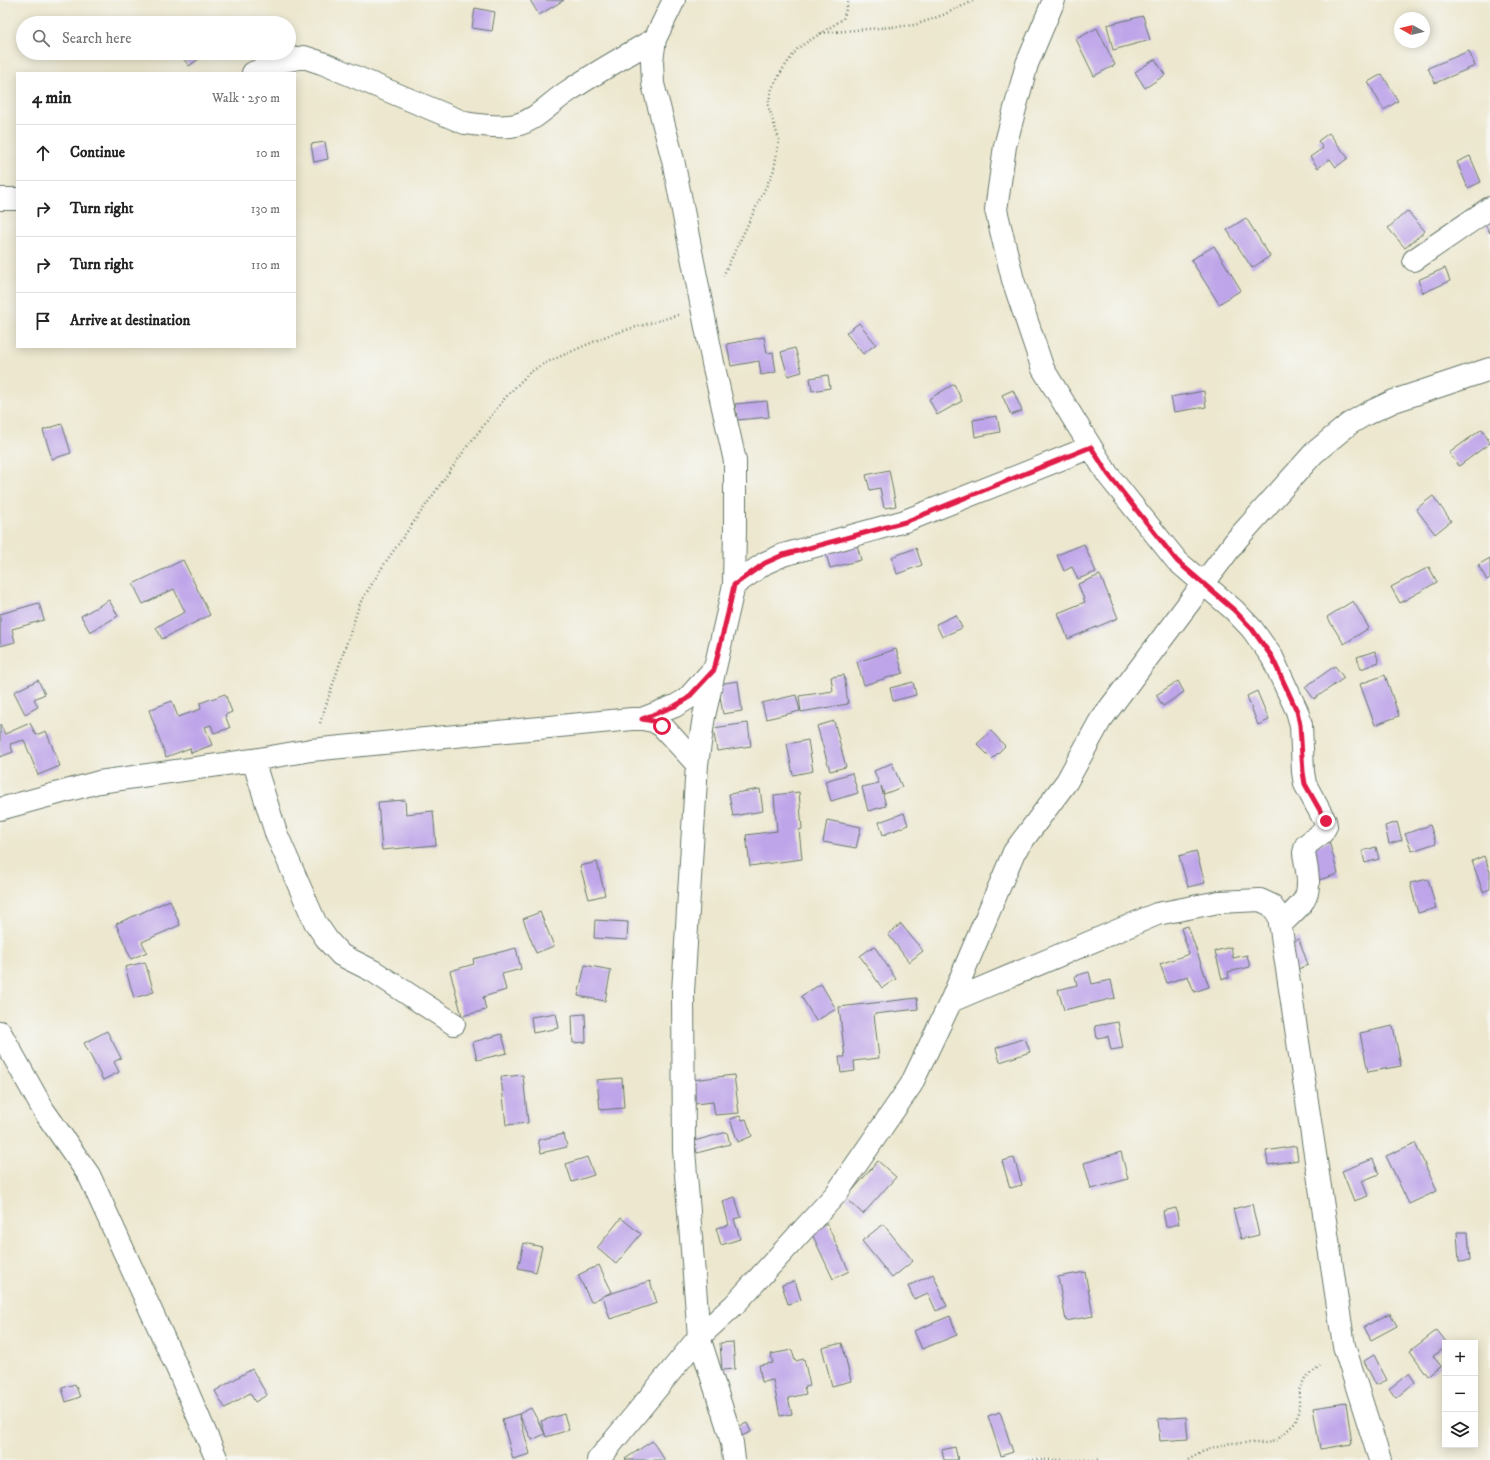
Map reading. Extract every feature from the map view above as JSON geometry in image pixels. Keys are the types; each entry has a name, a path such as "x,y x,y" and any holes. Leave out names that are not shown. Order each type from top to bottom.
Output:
{"street":[{"path":"674,0 655,39 652,61 653,84 673,160 735,461 734,585 704,716 697,764 683,992 684,1150 699,1337 732,1442 734,1460"},
{"path":"1054,0 1027,64 1005,146 996,210 1013,280 1043,369 1108,474 1177,561 1234,610 1252,629 1272,657 1297,711 1300,725 1305,784 1326,821 1326,826 1322,833 1309,841 1305,848 1304,853 1308,887 1307,894 1304,900 1280,925"},
{"path":"296,59 304,57 322,63 465,122 480,125 515,126 527,122 590,76 655,39"},
{"path":"255,72 279,62 289,60"},
{"path":"0,199 16,199"},
{"path":"1414,260 1490,208"},
{"path":"598,1460 699,1337 735,1304 836,1194 910,1085 951,1001 1014,852 1067,780 1100,721 1237,539 1314,453 1349,424 1394,401 1490,369"},
{"path":"734,585 765,563 783,555 905,522 1091,447"},
{"path":"642,719 675,706 687,699 714,670"},
{"path":"0,809 99,782 253,760 311,750 642,719 653,721 662,726 697,764"},
{"path":"253,760 276,833 315,922 324,935 341,955 373,971 454,1024"},
{"path":"951,1001 1157,914 1219,902 1260,900 1267,902 1275,910 1279,916 1344,1346 1380,1460"},
{"path":"0,1032 44,1111 89,1175 179,1372 217,1460"}],"path":[{"path":"311,750 360,603 385,563 466,448 505,398 528,373 543,364 609,336 703,308 720,283 774,170 779,140 768,105 772,88 798,48 842,19 849,0"},
{"path":"819,34 916,25 943,15 975,0"},
{"path":"1188,1460 1202,1452 1230,1443 1266,1443 1276,1441 1296,1422 1299,1408 1299,1390 1305,1378 1344,1346"},
{"path":"1025,1460 1101,1460"}],"building":[{"path":"530,0 564,0 539,15"},
{"path":"475,8 495,12 492,31 472,28"},
{"path":"1143,16 1150,40 1113,50 1107,25"},
{"path":"1097,28 1115,65 1094,76 1076,39"},
{"path":"1469,51 1475,66 1435,83 1428,68"},
{"path":"1155,59 1165,75 1145,88 1135,72"},
{"path":"184,60 197,60 189,66"},
{"path":"1382,74 1398,101 1384,110 1368,82"},
{"path":"1329,133 1348,158 1336,167 1330,159 1318,168 1310,157 1323,148 1318,141"},
{"path":"325,142 328,159 314,162 311,144"},
{"path":"1470,156 1481,182 1468,188 1457,162"},
{"path":"1407,211 1425,231 1405,248 1388,228"},
{"path":"1490,215 1490,233 1482,219"},
{"path":"1246,218 1270,256 1252,268 1227,230"},
{"path":"1214,246 1241,290 1219,304 1191,260"},
{"path":"1445,268 1450,281 1423,293 1418,280"},
{"path":"859,323 876,344 863,354 846,333"},
{"path":"764,337 767,353 773,352 776,372 761,375 759,361 731,366 727,344"},
{"path":"795,348 802,372 788,376 781,352"},
{"path":"828,375 830,388 812,391 810,378"},
{"path":"954,384 962,401 937,415 929,399"},
{"path":"1013,390 1022,411 1011,415 1002,395"},
{"path":"1204,391 1206,407 1174,412 1171,397"},
{"path":"767,401 769,417 737,420 735,404"},
{"path":"997,416 1000,432 975,437 973,420"},
{"path":"62,424 71,453 52,459 43,430"},
{"path":"1482,429 1490,443 1459,466 1449,453"},
{"path":"889,470 896,506 884,508 880,488 870,490 866,475"},
{"path":"1433,496 1451,521 1435,534 1416,509"},
{"path":"856,541 861,560 830,568 825,550"},
{"path":"1084,544 1096,572 1078,579 1072,567 1064,571 1057,555"},
{"path":"916,548 922,565 897,574 892,557"},
{"path":"1490,558 1490,578 1487,580 1478,565"},
{"path":"183,560 210,615 162,639 156,627 185,612 174,589 143,604 133,584"},
{"path":"1429,567 1437,582 1400,603 1391,587"},
{"path":"1100,575 1118,618 1068,639 1058,613 1085,602 1078,584"},
{"path":"109,600 118,616 90,632 81,616"},
{"path":"1353,601 1369,628 1344,644 1327,617"},
{"path":"39,603 44,620 12,629 15,642 0,646 0,614"},
{"path":"956,615 962,628 942,637 936,624"},
{"path":"896,649 903,673 864,685 857,662"},
{"path":"1375,651 1379,662 1361,669 1357,657"},
{"path":"1335,666 1344,678 1314,699 1305,687"},
{"path":"844,675 848,704 801,712 799,696 833,691 831,677"},
{"path":"1385,675 1399,716 1375,725 1360,684"},
{"path":"38,680 45,694 34,699 38,707 25,714 14,692"},
{"path":"738,681 742,711 723,714 718,684"},
{"path":"1178,681 1184,692 1163,706 1156,695"},
{"path":"913,682 916,695 893,701 890,688"},
{"path":"1257,691 1269,720 1258,725 1247,696"},
{"path":"225,694 232,712 225,715 230,728 214,733 211,725 205,727 212,745 191,753 190,748 166,757 149,710 172,701 178,717 201,709 200,703"},
{"path":"796,695 800,711 766,719 762,703"},
{"path":"834,721 846,767 830,771 817,726"},
{"path":"30,723 36,735 46,731 60,766 38,775 24,740 10,744 13,752 0,757 0,724 5,734"},
{"path":"748,723 751,746 717,751 713,728"},
{"path":"991,731 1005,746 992,759 977,744"},
{"path":"808,740 813,771 793,775 787,744"},
{"path":"892,763 902,787 884,794 881,786 886,806 868,811 862,787 879,783 874,771"},
{"path":"852,773 858,793 831,801 825,781"},
{"path":"760,789 763,811 733,816 729,794"},
{"path":"799,792 802,829 799,830 802,859 750,866 746,835 777,831 774,795"},
{"path":"405,800 406,814 433,811 436,845 382,850 378,802"},
{"path":"904,813 908,825 883,835 879,822"},
{"path":"827,820 861,827 856,848 823,842"},
{"path":"1397,822 1402,840 1389,844 1385,826"},
{"path":"1430,825 1436,843 1412,851 1405,834"},
{"path":"1329,841 1338,874 1319,880 1310,847"},
{"path":"1376,847 1379,859 1365,863 1362,851"},
{"path":"1196,851 1205,883 1188,887 1179,856"},
{"path":"1484,856 1490,872 1490,889 1483,892 1472,861"},
{"path":"597,862 605,895 589,899 580,866"},
{"path":"1428,879 1436,908 1418,913 1410,883"},
{"path":"170,900 180,925 142,942 147,952 131,959 116,924"},
{"path":"540,912 554,946 536,953 523,919"},
{"path":"595,920 628,922 627,940 594,938"},
{"path":"901,924 923,951 909,962 888,934"},
{"path":"1188,926 1209,987 1194,992 1188,976 1167,983 1160,964 1189,954 1181,928"},
{"path":"1299,939 1308,965 1293,971 1285,944"},
{"path":"874,946 896,979 882,988 860,956"},
{"path":"1231,947 1233,958 1247,955 1250,967 1228,972 1229,978 1222,979 1215,951"},
{"path":"516,948 521,969 502,974 506,990 483,997 486,1010 462,1016 450,971 474,964 473,959"},
{"path":"145,962 154,992 134,998 125,967"},
{"path":"585,965 611,970 605,1001 578,996"},
{"path":"1089,972 1092,984 1111,980 1115,998 1064,1010 1058,990 1077,985 1075,976"},
{"path":"821,984 836,1009 816,1021 801,996"},
{"path":"917,998 918,1009 874,1014 879,1058 854,1061 855,1071 841,1073 839,1057 845,1057 839,1007"},
{"path":"556,1013 559,1028 533,1033 531,1017"},
{"path":"585,1014 586,1042 573,1043 572,1015"},
{"path":"1118,1022 1123,1048 1111,1050 1108,1036 1097,1038 1095,1026"},
{"path":"1393,1026 1401,1066 1368,1072 1360,1033"},
{"path":"107,1031 121,1058 114,1062 119,1072 103,1080 84,1043"},
{"path":"502,1034 507,1053 477,1060 473,1042"},
{"path":"1025,1038 1030,1052 1000,1062 996,1048"},
{"path":"523,1075 528,1123 506,1125 501,1077"},
{"path":"734,1075 739,1113 715,1115 713,1102 695,1104 692,1080"},
{"path":"622,1078 624,1108 600,1110 597,1080"},
{"path":"740,1116 742,1120 746,1119 752,1136 738,1142 730,1119"},
{"path":"727,1132 730,1144 697,1153 694,1141"},
{"path":"564,1134 567,1147 541,1153 538,1140"},
{"path":"1415,1143 1437,1191 1409,1204 1386,1156"},
{"path":"1296,1146 1298,1160 1268,1165 1266,1151"},
{"path":"1121,1152 1128,1179 1091,1189 1084,1163"},
{"path":"587,1157 594,1175 572,1182 566,1164"},
{"path":"1014,1158 1022,1185 1010,1188 1002,1161"},
{"path":"1373,1159 1379,1174 1362,1181 1368,1196 1354,1201 1342,1171"},
{"path":"878,1161 896,1177 863,1214 846,1198"},
{"path":"735,1197 741,1217 734,1219 740,1239 721,1245 716,1228 729,1225 723,1201"},
{"path":"1252,1204 1259,1235 1241,1239 1233,1209"},
{"path":"1176,1208 1179,1224 1166,1227 1163,1211"},
{"path":"621,1218 641,1234 616,1264 597,1248"},
{"path":"827,1224 849,1271 833,1279 811,1232"},
{"path":"883,1224 913,1261 892,1278 862,1241"},
{"path":"1457,1232 1468,1232 1470,1261 1459,1262"},
{"path":"524,1243 542,1247 536,1272 518,1268"},
{"path":"599,1265 612,1292 591,1302 578,1275"},
{"path":"1085,1272 1093,1316 1066,1321 1058,1277"},
{"path":"933,1274 947,1306 936,1311 928,1293 914,1299 908,1286"},
{"path":"650,1281 657,1303 610,1319 603,1296"},
{"path":"795,1281 801,1300 788,1304 782,1285"},
{"path":"1390,1313 1397,1326 1371,1340 1364,1327"},
{"path":"950,1316 957,1335 922,1349 914,1331"},
{"path":"1437,1330 1445,1340 1442,1340 1442,1350 1433,1356 1441,1366 1428,1376 1410,1351"},
{"path":"733,1342 735,1369 722,1370 720,1343"},
{"path":"842,1343 851,1381 832,1386 822,1348"},
{"path":"792,1350 795,1361 804,1359 810,1386 804,1387 806,1394 788,1398 792,1414 780,1416 773,1380 762,1382 759,1365 773,1363 771,1354"},
{"path":"1374,1355 1387,1380 1376,1385 1364,1361"},
{"path":"252,1369 267,1395 255,1402 250,1393 225,1408 215,1391"},
{"path":"1409,1373 1415,1382 1396,1398 1389,1389"},
{"path":"75,1384 80,1397 66,1402 62,1388"},
{"path":"1346,1403 1352,1444 1320,1449 1313,1408"},
{"path":"531,1408 545,1434 532,1440 519,1414"},
{"path":"1000,1412 1013,1452 1001,1456 988,1416"},
{"path":"519,1414 530,1454 513,1459 502,1419"},
{"path":"564,1414 569,1430 546,1437 541,1421"},
{"path":"1186,1417 1188,1439 1160,1441 1158,1419"},
{"path":"747,1423 751,1432 739,1437 735,1428"},
{"path":"652,1441 665,1460 625,1459"},
{"path":"955,1447 958,1460 944,1460 942,1450"}],"route":[{"path":"662,726 653,721 642,719 675,706 687,699 714,670 734,585 765,563 783,555 905,522 1091,447 1108,474 1177,561 1234,610 1252,629 1272,657 1297,711 1300,725 1305,784 1309,794 1326,821"}]}
